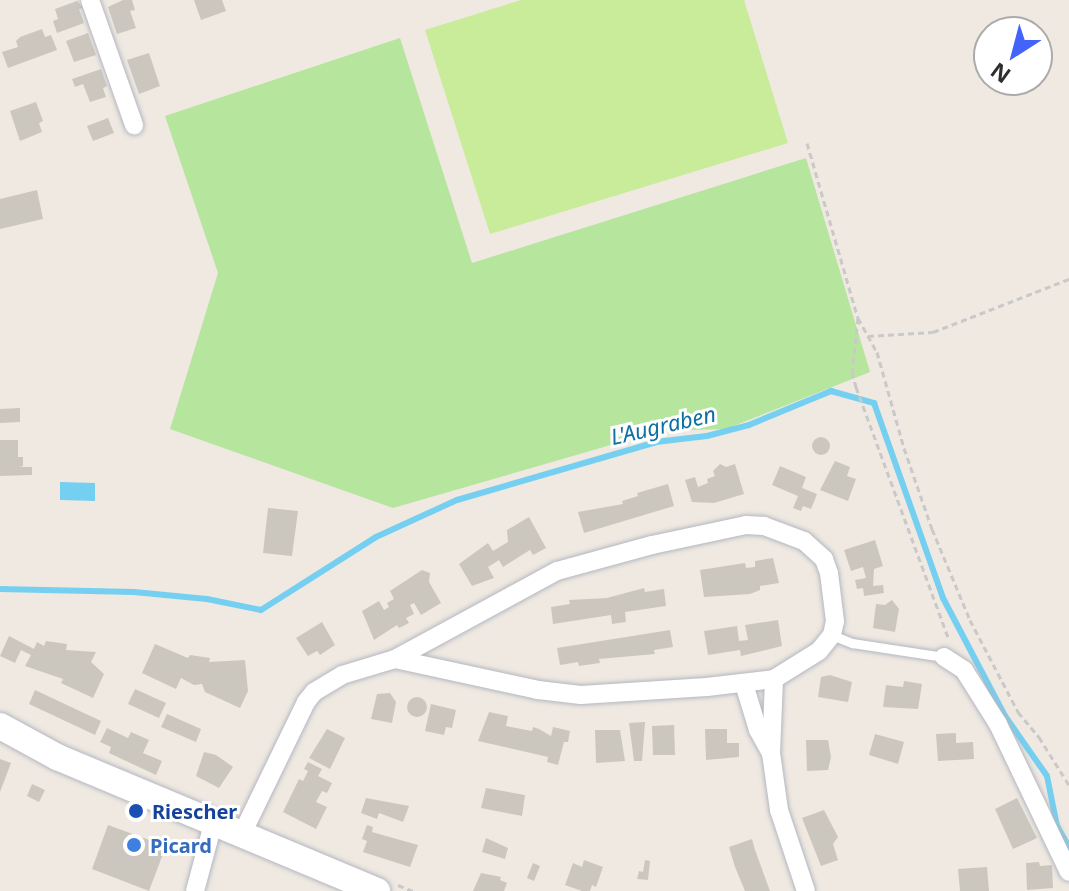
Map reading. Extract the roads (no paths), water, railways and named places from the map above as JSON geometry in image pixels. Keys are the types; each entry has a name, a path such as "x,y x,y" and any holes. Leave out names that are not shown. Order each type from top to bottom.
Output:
{"main road":[{"path":"0,726 57,757 377,891"}],"street":[{"path":"90,0 134,125"},
{"path":"241,836 299,714 314,692 365,665 395,659 557,571 652,545 746,525 764,526 804,541 824,559 835,621 832,635 819,651 774,679 744,684 643,692 557,693 395,659"},
{"path":"944,657 964,670 998,724 1069,872"},
{"path":"774,679 771,753 779,810 806,891"},
{"path":"744,684 758,730 771,753"},
{"path":"195,891 213,824"}],"lane":[{"path":"832,635 852,643 944,657"}],"water":[{"path":"60,482 95,483 95,501 60,500"}],"waterway":[{"name":"L'Augraben","path":"0,589 134,592 207,599 261,610 376,537 457,500 656,442 707,436 749,425 831,391 874,403 943,598 1005,716 1047,776 1057,826 1069,847"}],"place":[{"name":"Riescher","path":"136,811"},
{"name":"Picard","path":"134,845"}]}
